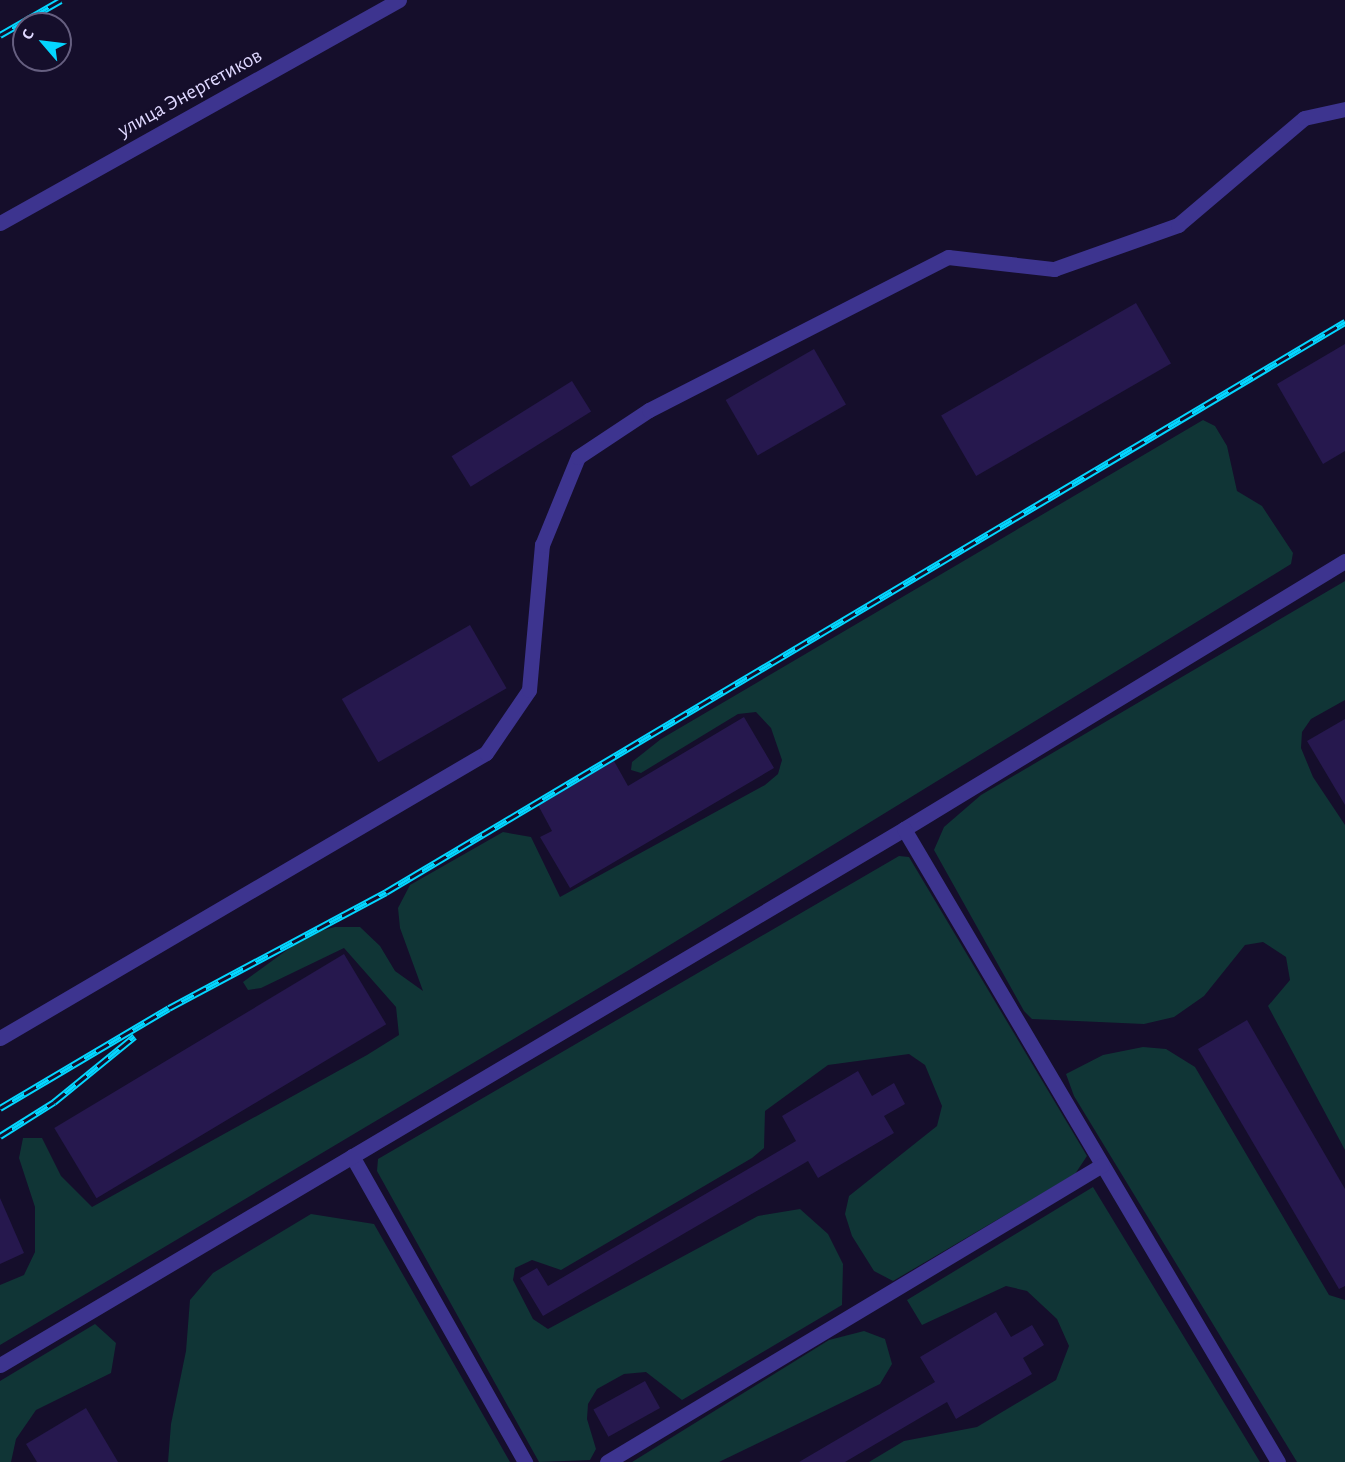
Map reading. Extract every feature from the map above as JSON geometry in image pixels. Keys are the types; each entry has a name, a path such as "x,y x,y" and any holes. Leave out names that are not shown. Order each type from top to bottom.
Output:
{"street":[{"name":"улица Энергетиков","path":"0,223 399,0"},
{"path":"0,1038 486,753 530,690 542,545 578,457 649,410 948,257 1054,269 1178,225 1304,118 1345,109"},
{"path":"0,1365 904,829 1345,561"},
{"path":"904,829 1278,1462"},
{"path":"352,1156 525,1462"},
{"path":"607,1462 1102,1165"}],"green space":[{"path":"1203,420 1215,426 1227,446 1237,491 1262,506 1293,553 1291,564 629,970 0,1345 0,1285 24,1275 35,1252 35,1207 19,1158 23,1138 42,1138 61,1176 92,1207 367,1055 399,1035 396,1007 344,948 261,988 248,990 243,982 309,934 335,927 360,927 380,946 395,971 423,991 400,928 398,908 410,885 503,832 531,837 560,897 765,785 778,774 782,760 771,728 756,712 738,714 641,773 631,770 632,762 661,739"},
{"path":"1345,581 1345,700 1311,719 1302,732 1301,748 1313,777 1345,825 1345,1150 1268,1006 1290,980 1286,957 1263,942 1245,945 1204,996 1174,1017 1144,1024 1032,1019 1024,1011 934,850 944,827 981,795"},
{"path":"899,856 909,857 1087,1156 1075,1174 893,1281 874,1271 852,1236 845,1214 849,1196 937,1126 942,1106 925,1065 909,1054 828,1065 765,1111 764,1148 752,1158 561,1270 532,1260 515,1268 513,1280 533,1319 548,1329 758,1216 800,1209 828,1234 843,1264 842,1305 682,1400 646,1372 624,1374 597,1389 588,1404 587,1419 596,1449 590,1460 539,1462 377,1171 378,1159"},
{"path":"1143,1047 1166,1049 1195,1067 1329,1295 1345,1300 1345,1462 1297,1462 1074,1096 1066,1074 1103,1055"},
{"path":"1093,1187 1260,1462 869,1462 904,1441 977,1427 1056,1380 1069,1346 1057,1319 1027,1291 1006,1286 922,1325 907,1300"},
{"path":"311,1214 374,1224 510,1462 168,1462 171,1424 186,1351 190,1300 213,1273"},
{"path":"95,1324 116,1343 111,1373 36,1410 16,1439 11,1462 0,1462 0,1381"},
{"path":"864,1331 885,1339 892,1364 880,1384 719,1462 632,1462 829,1340"}],"building":[{"path":"1136,303 1171,364 976,476 941,416"},
{"path":"1345,344 1345,451 1323,464 1277,384"},
{"path":"814,349 846,404 758,455 726,400"},
{"path":"572,381 591,412 471,487 452,456"},
{"path":"470,625 506,688 378,762 342,699"},
{"path":"744,717 774,768 570,888 540,837 552,831 538,805 614,761 628,786"},
{"path":"1345,719 1345,805 1307,741"},
{"path":"344,954 386,1024 97,1198 54,1128"},
{"path":"1247,1020 1345,1189 1345,1286 1339,1289 1198,1049"},
{"path":"858,1071 872,1096 894,1083 905,1104 884,1116 894,1133 818,1178 808,1161 543,1316 520,1278 537,1268 548,1286 796,1141 782,1116"},
{"path":"0,1198 24,1253 0,1264"},
{"path":"996,1312 1011,1337 1032,1325 1044,1345 1023,1358 1032,1374 956,1419 947,1402 845,1462 799,1462 935,1382 920,1357"},
{"path":"645,1381 660,1408 608,1437 593,1410"},
{"path":"86,1408 118,1462 37,1462 26,1444"}],"railway":[{"path":"0,35 61,0"},
{"path":"0,1108 169,1008 386,892 1345,322"},
{"path":"0,1136 54,1102 135,1036"}]}
